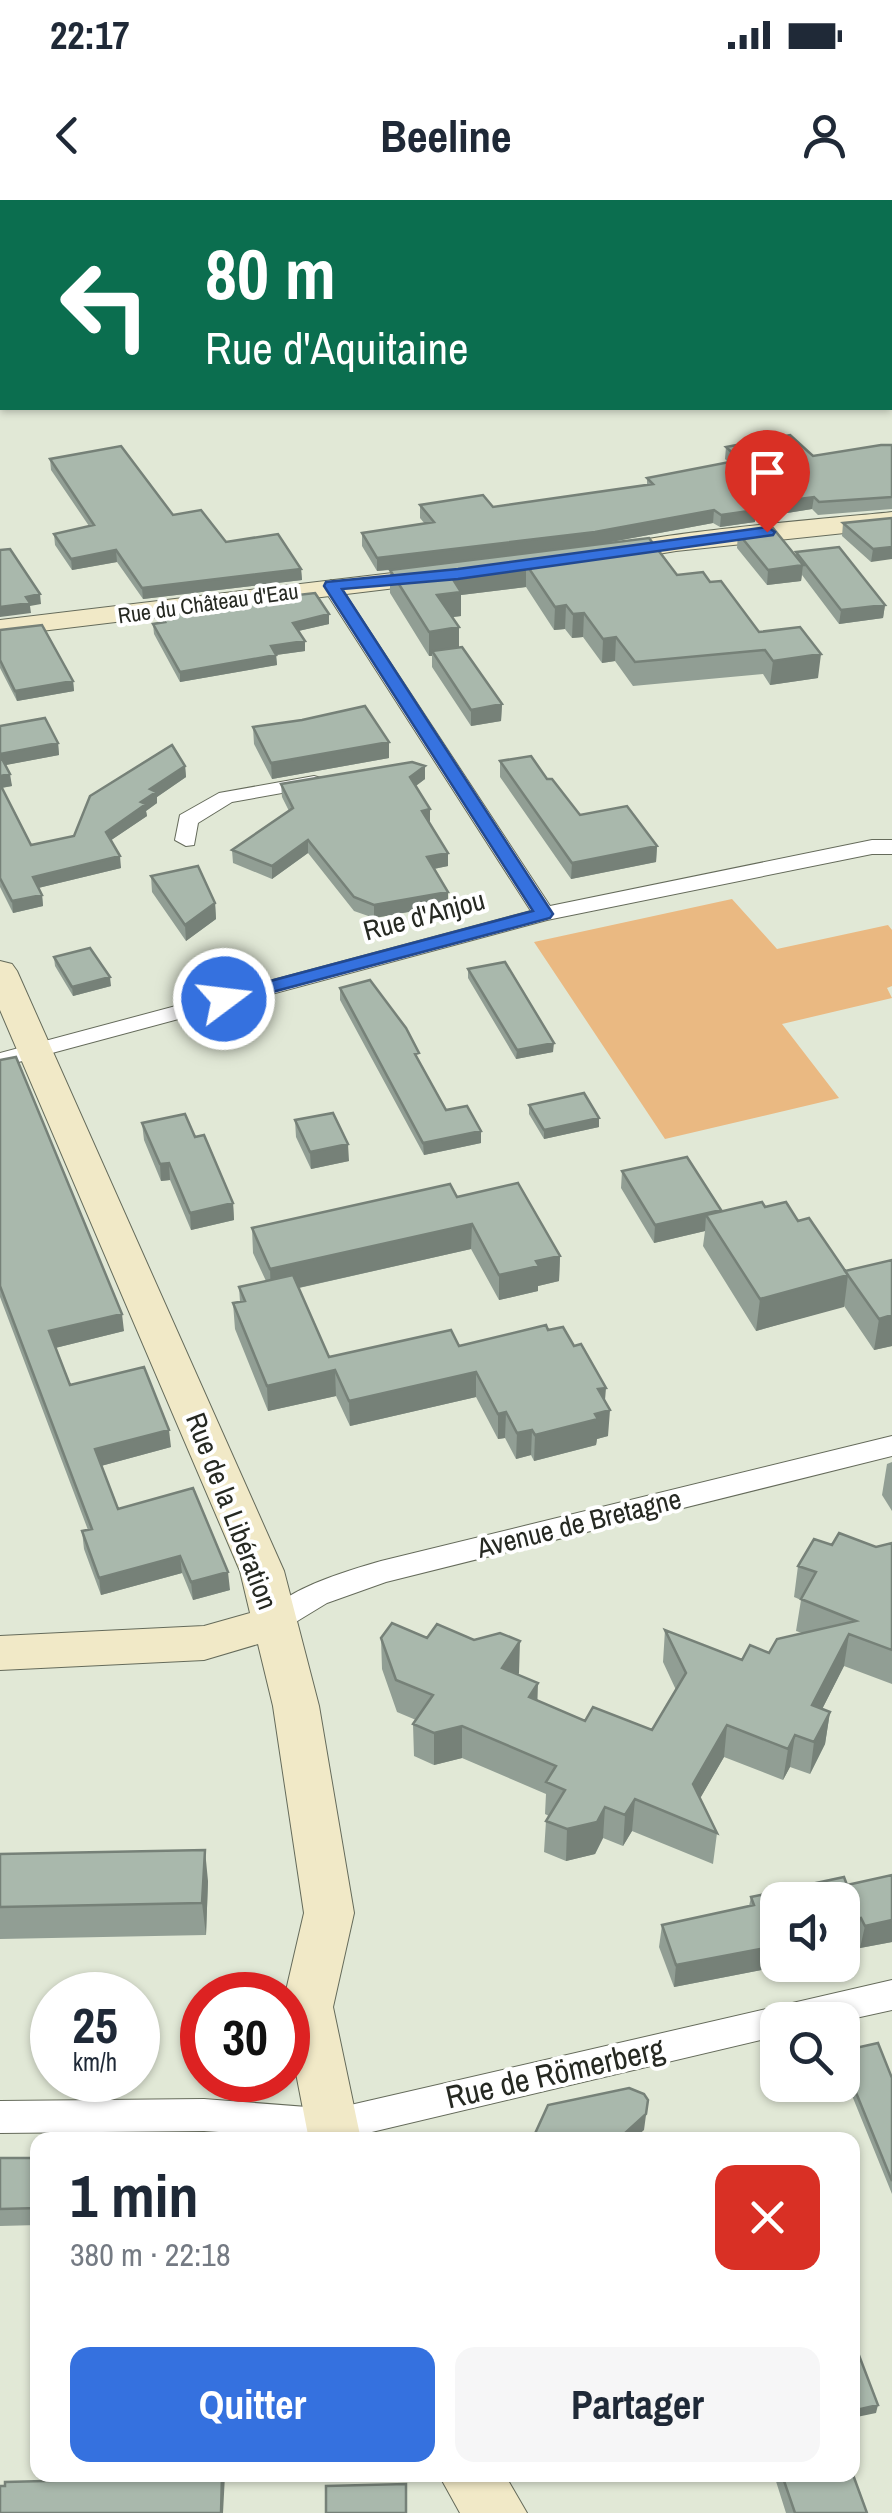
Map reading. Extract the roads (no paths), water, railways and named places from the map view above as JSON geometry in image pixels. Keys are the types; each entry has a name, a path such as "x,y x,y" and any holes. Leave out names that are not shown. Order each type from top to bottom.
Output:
{"street":[{"path":"575,560 694,540 892,520"},
{"name":"Rue du Château d'Eau","path":"0,628 220,604 332,586 478,572"},
{"path":"332,586 435,761 544,914"},
{"path":"186,840 188,820 226,797 335,778"},
{"name":"Rue d'Anjou","path":"17,1055 544,914 872,846 892,846"},
{"name":"Rue de la Libération","path":"0,971 17,1055 249,1538 276,1622 296,1706 329,1913 308,2007 334,2132"},
{"name":"Avenue de Bretagne","path":"276,1622 316,1595 381,1572 892,1446"},
{"path":"0,1653 204,1643 276,1622"},
{"name":"Rue de Römerberg","path":"859,2002 892,1994"},
{"name":"Rue de Römerberg","path":"0,2118 204,2115 334,2132 760,2026"},
{"path":"473,2482 497,2513"}]}
